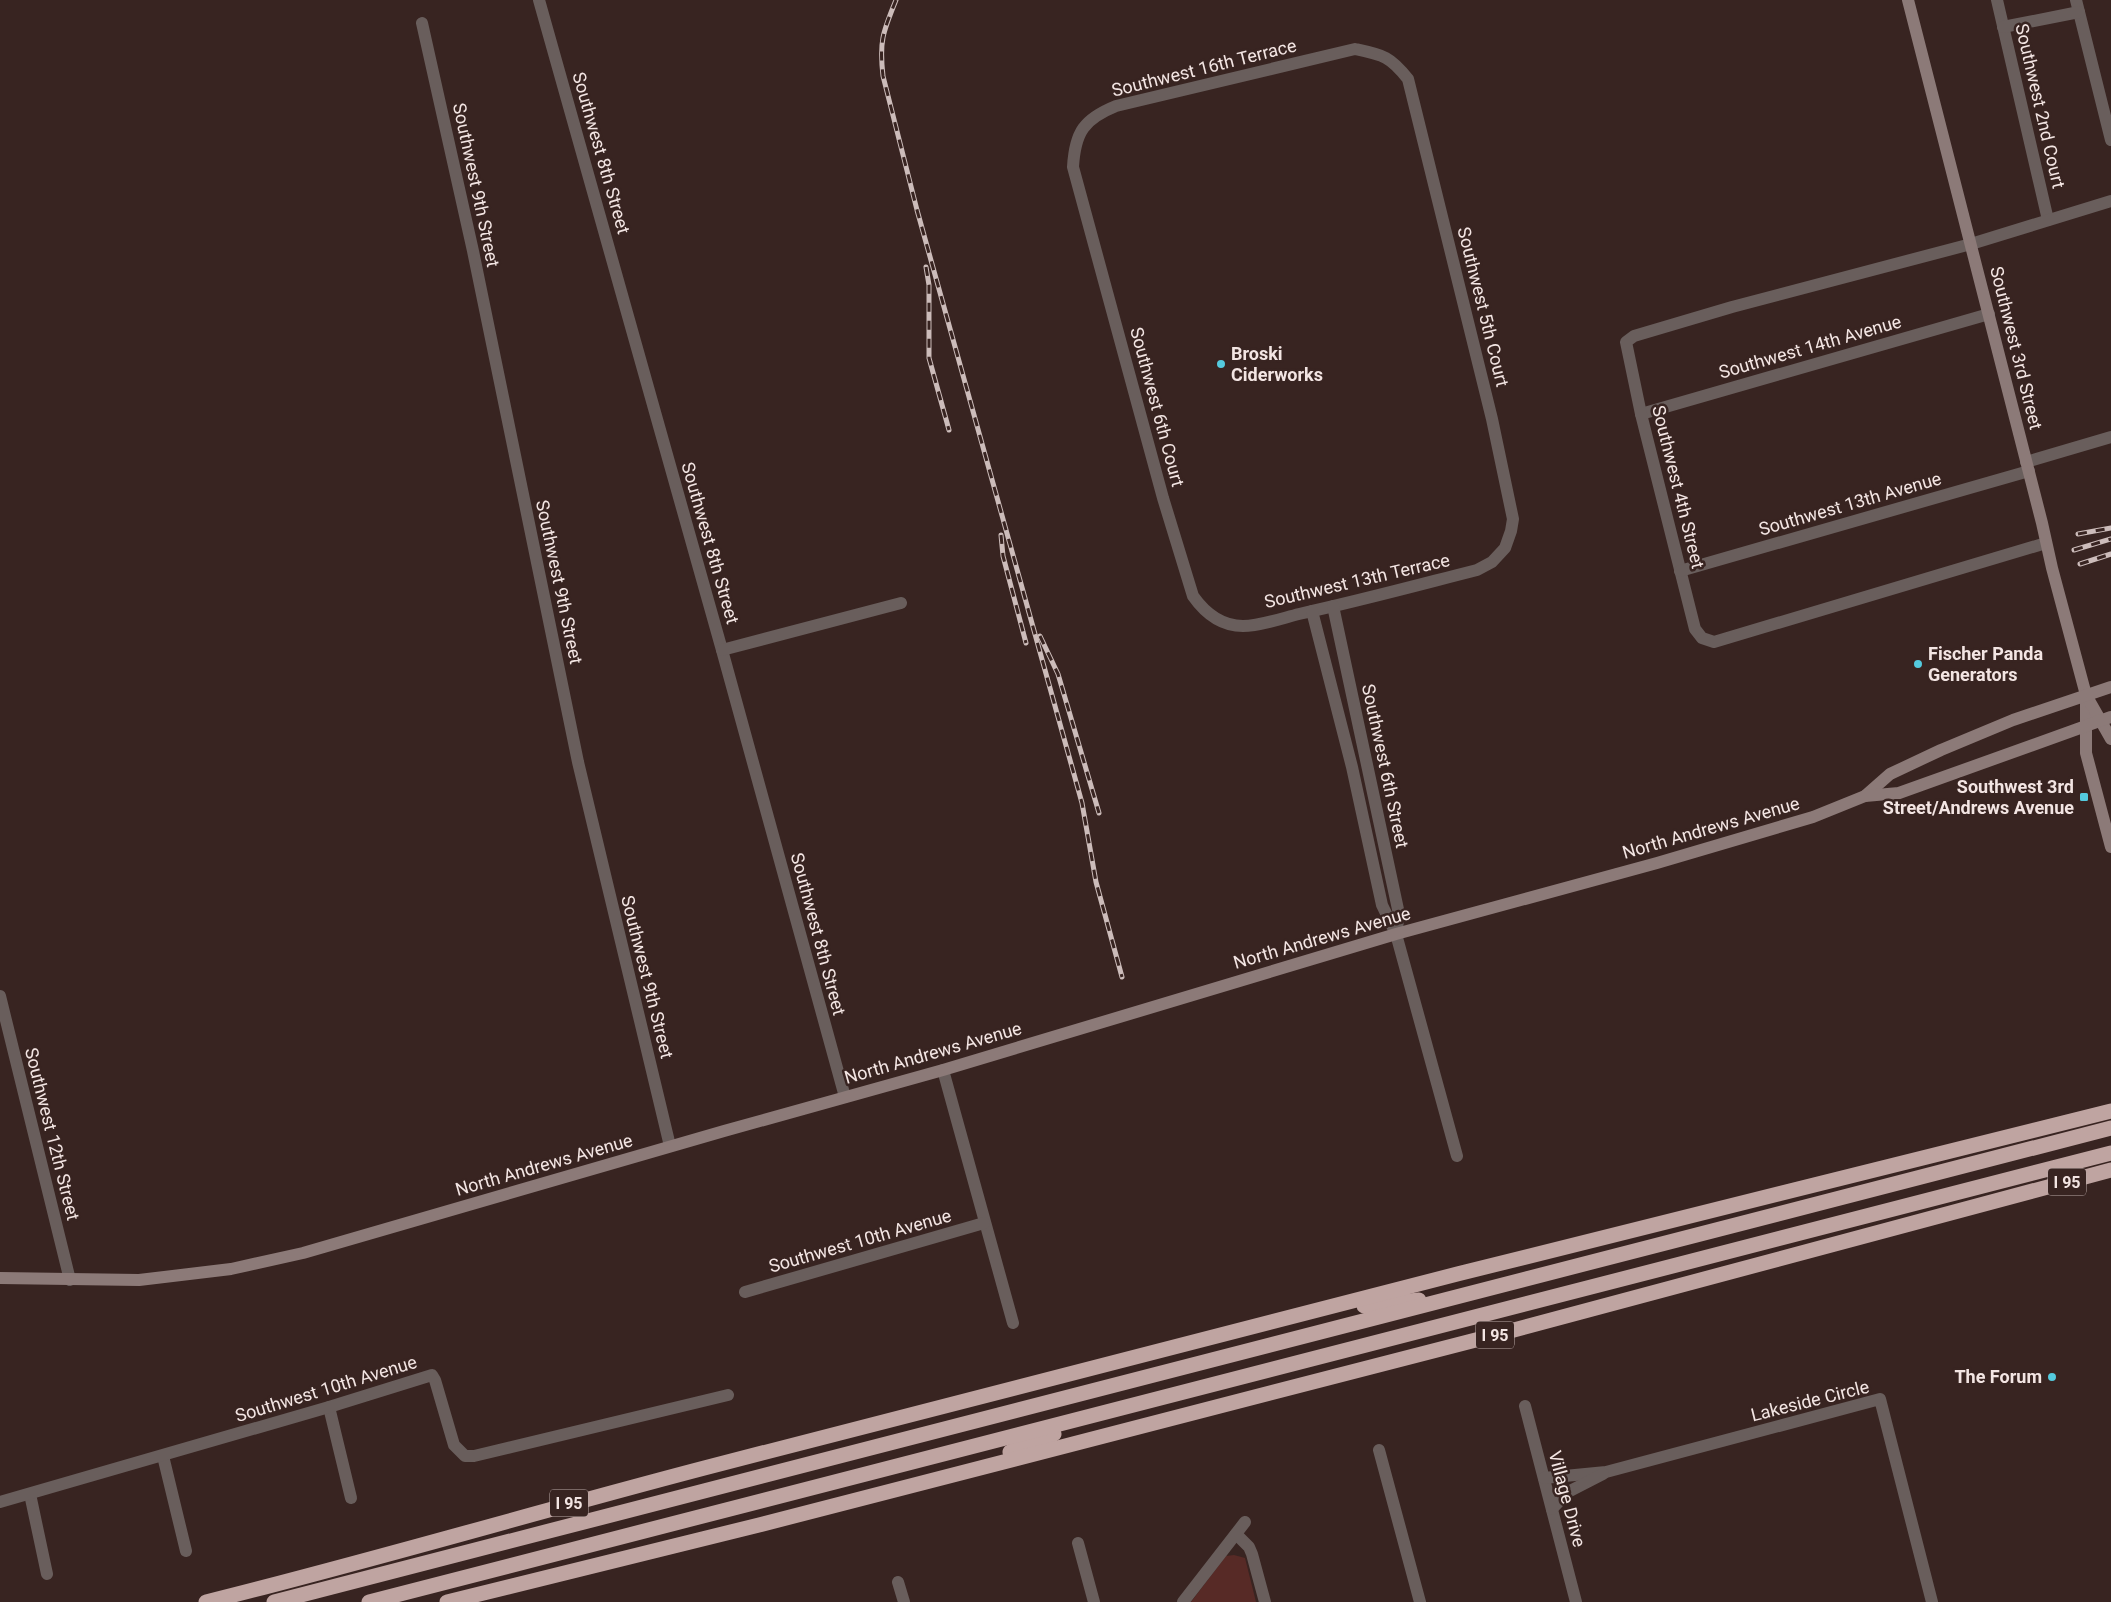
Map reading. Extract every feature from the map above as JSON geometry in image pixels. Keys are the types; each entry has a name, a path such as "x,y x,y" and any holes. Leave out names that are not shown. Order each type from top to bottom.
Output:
{"highway":[{"name":"I 95","path":"206,1602 670,1477 1309,1312 1696,1213 2111,1111"},
{"path":"274,1602 2111,1128"},
{"path":"369,1602 2111,1153"},
{"name":"I 95","path":"447,1602 654,1552 966,1472 1509,1331 2111,1170"},
{"path":"1309,1312 1475,1293"},
{"path":"966,1472 1098,1414"}],"main road":[{"name":"Southwest 3rd Street","path":"1911,3 2046,543 2086,695 2086,753 2111,846"},
{"name":"North Andrews Avenue","path":"1865,796 1890,774 1934,753 2013,720 2111,687"},
{"name":"Southwest 3rd Street","path":"2086,695 2106,718 2111,739"},
{"name":"North Andrews Avenue","path":"0,1278 70,1280 147,1279 232,1269 285,1257 670,1146 943,1070 1396,934 1570,888 1759,833 1813,817 1865,796 1899,794 2106,718"}],"street":[{"name":"Southwest 8th Street","path":"539,0 722,650 844,1097"},
{"name":"Southwest 2nd Court","path":"1996,0 2048,220"},
{"path":"2003,28 2078,6 2111,140"},
{"name":"Southwest 9th Street","path":"422,23 477,270 578,762 670,1146"},
{"name":"Southwest 16th Terrace","path":"1074,167 1074,148 1088,121 1101,112 1116,106 1355,49 1378,54"},
{"name":"Southwest 5th Court","path":"1378,54 1394,61 1408,79 1510,502 1513,519 1505,548 1492,562 1477,570"},
{"name":"Southwest 6th Court","path":"1074,167 1163,498 1193,596 1201,608 1213,617 1228,624 1244,626"},
{"path":"1971,244 2111,200"},
{"name":"Southwest 4th Street","path":"1971,244 1732,307 1634,336 1626,342 1680,571 1695,629 1702,638 1714,642 2046,543"},
{"name":"Southwest 14th Avenue","path":"1642,414 1989,314"},
{"name":"Southwest 13th Avenue","path":"1680,571 2028,466 2111,437"},
{"name":"Southwest 13th Terrace","path":"1244,626 1477,570"},
{"path":"722,650 901,603"},
{"name":"Southwest 6th Street","path":"1333,606 1399,914 1396,934"},
{"name":"Southwest 6th Street","path":"1312,611 1352,767 1382,905 1396,934 1457,1156"},
{"name":"Southwest 12th Street","path":"0,996 70,1280"},
{"path":"943,1070 1013,1323"},
{"name":"Southwest 10th Avenue","path":"745,1292 984,1223"},
{"name":"Southwest 10th Avenue","path":"0,1502 163,1456 432,1375 436,1380 454,1445 465,1456 474,1456 728,1395"},
{"name":"Lakeside Circle","path":"1544,1478 1606,1472 1880,1399 1932,1602"},
{"name":"Village Drive","path":"1524,1406 1576,1602"},
{"path":"329,1407 352,1498"},
{"path":"1379,1450 1420,1602"},
{"path":"163,1456 186,1551"},
{"name":"Lakeside Circle","path":"1552,1509 1568,1492 1606,1472"},
{"path":"30,1494 47,1574"},
{"path":"1183,1602 1245,1522"},
{"path":"1236,1534 1249,1547 1252,1554 1265,1602"},
{"path":"1078,1543 1094,1602"},
{"path":"898,1582 904,1602"}],"shaded area":[{"path":"1234,1555 1245,1558 1256,1602 1191,1602 1226,1556"}],"railway":[{"path":"896,0 883,37 883,76 917,210 1082,803 1096,882 1122,977"},
{"path":"926,267 929,285 929,358 949,430"},
{"path":"2078,534 2111,528"},
{"path":"1001,535 1003,556 1026,643"},
{"path":"2074,550 2111,539"},
{"path":"2080,564 2111,554"},
{"path":"1040,636 1058,674 1099,813"}],"place":[{"name":"Broski Ciderworks","path":"1221,364"},
{"name":"Fischer Panda Generators","path":"1918,664"},
{"name":"Southwest 3rd Street/Andrews Avenue","path":"2084,797"},
{"name":"The Forum","path":"2052,1377"}]}
